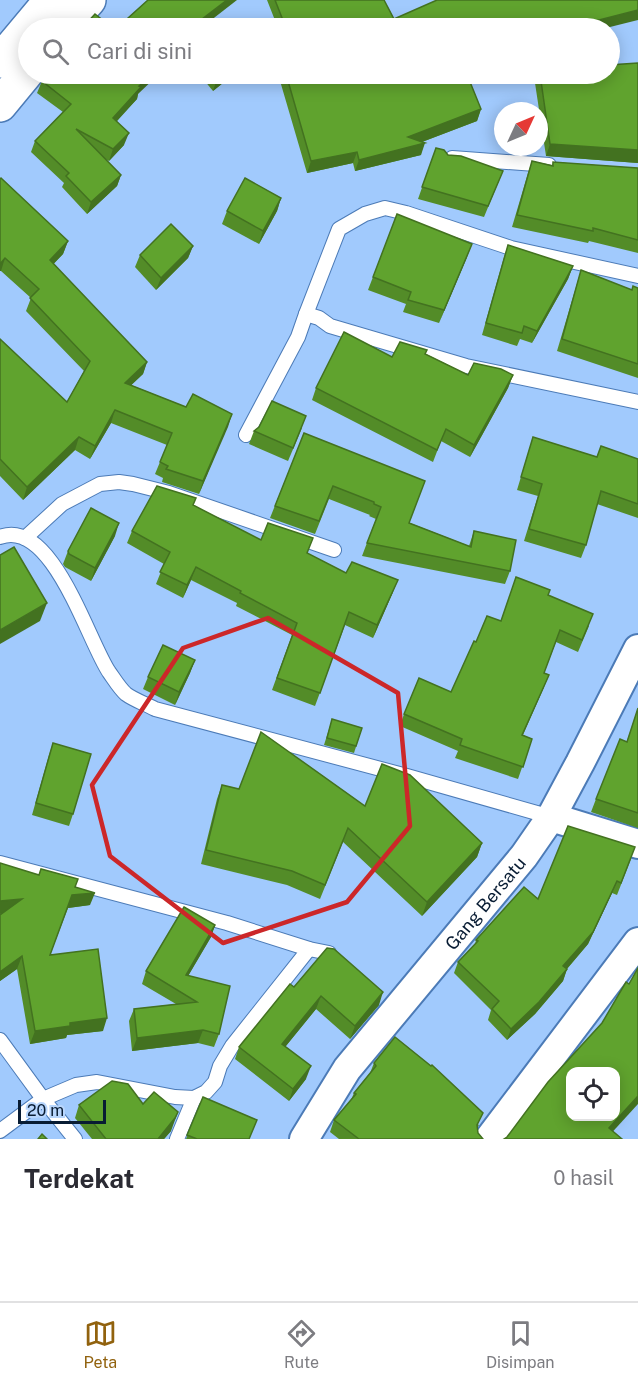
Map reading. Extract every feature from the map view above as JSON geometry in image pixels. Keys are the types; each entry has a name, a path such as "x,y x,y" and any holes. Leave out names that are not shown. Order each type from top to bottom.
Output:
{"highway":[{"path":"36,18 51,0"},
{"path":"73,18 89,0"},
{"path":"0,62 18,40"},
{"path":"0,105 18,83"}],"street":[{"name":"Gang Bersatu","path":"304,1139 347,1069 524,856 551,817 638,650"},
{"path":"551,817 638,844"},
{"path":"489,1139 638,942"}],"lane":[{"path":"448,158 567,167"},
{"path":"246,435 298,337 339,229 365,214 385,208 511,248 638,276"},
{"path":"306,314 319,318 330,326 466,366 638,402"},
{"path":"25,538 62,504 100,484 119,482 169,493 334,550"},
{"path":"0,537 8,534 25,538 46,554 68,588 108,671 126,694 155,709 551,817"},
{"path":"0,863 329,953"},
{"path":"0,1131 43,1099 76,1085 97,1082 176,1097 194,1098 206,1092 215,1082 220,1066 232,1046 309,949"},
{"path":"0,1040 75,1139"},
{"path":"177,1139 194,1098"}],"highlighted area":[{"path":"268,618 398,693 410,826 347,902 223,943 110,856 92,785 183,648"}],"building":[{"path":"148,0 227,0 203,18 128,18"},
{"path":"275,0 384,0 393,18 282,18"},
{"path":"437,0 638,0 638,10 607,18 396,18"},
{"path":"638,63 638,150 550,144 548,102 544,102 541,84 620,84 620,64"},
{"path":"46,84 141,84 113,118 129,133 113,149 76,129 121,175 91,202 66,176 69,173 35,141 71,104"},
{"path":"289,84 471,84 481,109 408,137 425,143 359,160 357,152 311,161"},
{"path":"436,148 444,150 448,155 461,156 503,171 488,206 422,187"},
{"path":"532,161 553,166 553,162 638,168 638,240 593,228 593,231 517,215"},
{"path":"1,178 68,241 50,260 147,362 125,383 186,407 193,394 232,414 203,481 166,469 168,466 160,462 172,433 115,410 95,446 79,437 27,487 0,459 0,339 67,402 90,361 30,298 39,289 5,258 0,264"},
{"path":"245,178 281,198 263,231 227,211"},
{"path":"397,214 472,244 444,310 408,300 411,292 373,277"},
{"path":"171,224 193,246 161,278 140,255"},
{"path":"508,245 573,266 537,331 524,326 522,333 486,323"},
{"path":"581,270 632,290 633,286 638,288 638,364 562,339"},
{"path":"344,332 392,357 400,342 427,350 425,354 468,375 474,363 501,369 513,375 474,445 446,429 437,450 316,388"},
{"path":"272,401 306,416 293,448 254,431 259,427"},
{"path":"304,433 425,481 409,523 471,547 474,531 516,540 510,571 367,543 381,507 333,486 319,521 275,506"},
{"path":"533,437 597,457 601,446 638,459 638,504 601,491 586,545 529,529 542,484 521,477"},
{"path":"157,486 196,498 193,505 261,540 268,523 313,538 307,553 346,573 352,562 398,580 377,625 349,612 320,693 277,678 297,623 196,567 187,585 160,572 170,552 132,531"},
{"path":"91,508 119,523 95,568 69,554 68,551"},
{"path":"14,547 47,603 0,630 0,555"},
{"path":"516,577 550,590 548,595 593,614 582,640 560,630 544,673 549,675 522,735 532,739 523,767 460,745 462,739 404,714 419,678 451,692 487,616 501,621"},
{"path":"163,645 195,660 179,692 148,677"},
{"path":"638,708 638,813 596,799 620,739 627,742"},
{"path":"332,719 362,728 356,746 327,738"},
{"path":"261,732 365,806 382,764 410,775 482,843 427,902 348,828 325,885 292,871 206,850 222,785 239,789"},
{"path":"53,743 91,754 73,814 36,803"},
{"path":"568,826 635,847 621,883 617,881 593,932 563,966 567,969 539,1002 511,1029 492,1009 499,1001 458,962 524,887 538,899"},
{"path":"0,863 39,875 41,869 78,879 75,887 95,893 72,895 50,955 98,949 107,1018 35,1031 22,956 0,972 0,915 22,899 0,901"},
{"path":"184,907 215,925 186,975 230,986 219,1034 203,1030 137,1038 134,1009 197,1002 146,971"},
{"path":"327,948 334,949 383,992 355,1026 321,996 282,1044 311,1066 293,1089 239,1047 290,984 294,987"},
{"path":"638,968 638,1096 620,1116 620,1067 566,1067 566,1121 615,1121 609,1128 622,1139 504,1139 548,1082 602,1023 626,982 629,984"},
{"path":"395,1037 432,1065 483,1113 477,1125 478,1133 483,1139 359,1139 334,1120 356,1094 354,1093 376,1066 374,1063"},
{"path":"112,1081 128,1084 143,1104 154,1092 178,1112 158,1139 106,1139 79,1105"},
{"path":"203,1097 257,1120 249,1139 197,1139 187,1135"}]}
